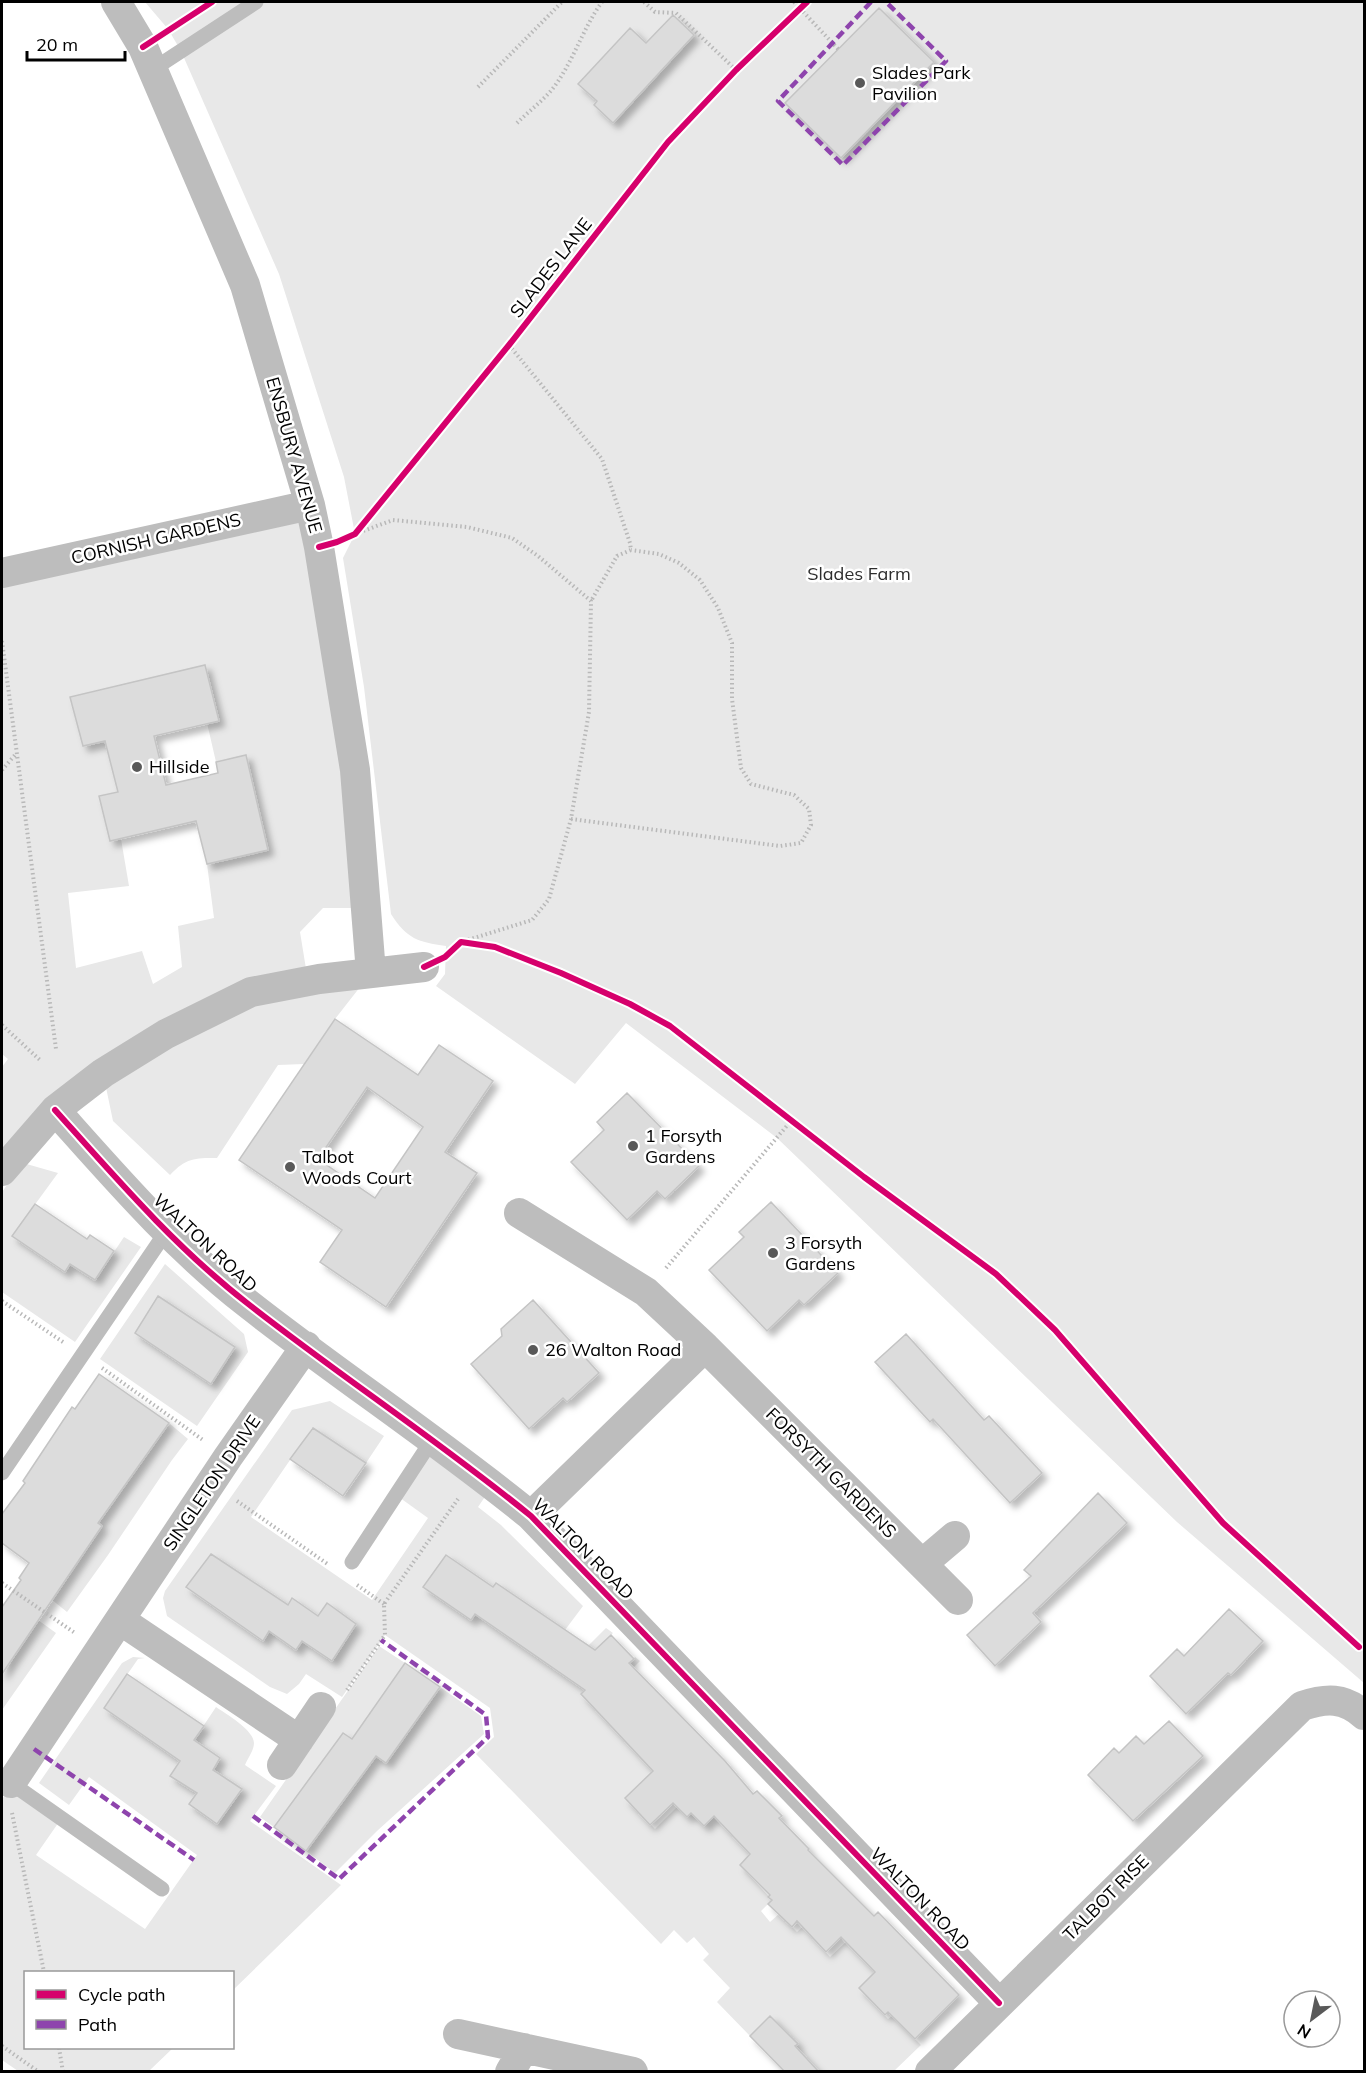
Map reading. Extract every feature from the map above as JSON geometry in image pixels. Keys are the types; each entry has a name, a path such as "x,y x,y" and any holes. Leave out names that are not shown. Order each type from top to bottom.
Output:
{"street":[{"name":"ENSBURY AVENUE","path":"116,2 142,47 245,285 310,505 319,547 355,770 371,973"},
{"name":"CORNISH GARDENS","path":"2,573 310,505"},
{"path":"2,1171 54,1110 103,1072 157,1040 251,992 319,979 424,967"},
{"name":"WALTON ROAD","path":"54,1110 166,1232 246,1302 478,1472 531,1516 999,2003"},
{"name":"FORSYTH GARDENS","path":"519,1213 646,1292 705,1347 958,1600"},
{"name":"SINGLETON DRIVE","path":"11,1783 210,1483 306,1346"},
{"path":"531,1516 705,1347"},
{"path":"922,1564 955,1536"},
{"path":"120,1620 299,1740"},
{"name":"TALBOT RISE","path":"930,2072 1302,1706 1323,1699 1339,1701 1357,1708 1365,1715"},
{"path":"282,1765 321,1707"},
{"path":"458,2034 517,2060 633,2072"}],"lane":[{"path":"152,70 256,2"},
{"path":"2,1473 166,1232"},
{"path":"352,1562 432,1440"},
{"path":"11,1783 162,1889"}],"path":[{"path":"478,87 562,2"},
{"path":"517,123 553,88 573,57 590,19 602,2"},
{"path":"644,2 655,12 676,13 736,70"},
{"path":"794,2 838,49"},
{"path":"792,16 807,2"},
{"path":"728,78 744,63"},
{"path":"509,345 602,459 631,550"},
{"path":"319,547 393,520 467,527 512,538 538,556 591,601"},
{"path":"355,534 363,525"},
{"path":"424,967 445,957 461,942 532,920 549,899 571,819 589,712 591,601 617,556 631,550 659,554 679,563 700,580 717,608 732,644 732,699 741,768 751,784 794,795 809,808 811,825 801,843 780,846 571,819"},
{"path":"2,641 56,1049"},
{"path":"2,770 16,755"},
{"path":"461,942 484,945"},
{"path":"2,1025 41,1061"},
{"path":"782,1113 800,1128"},
{"path":"646,1292 791,1121"},
{"path":"2,1300 228,1457"},
{"path":"321,1707 336,1706 385,1635 384,1604 478,1472"},
{"path":"210,1483 336,1570"},
{"path":"2,1583 100,1650"},
{"path":"355,1583 384,1604"},
{"path":"11,1783 10,1808 44,1971"},
{"path":"2,2046 39,2072"},
{"path":"59,2049 63,2072"}],"green space":[{"name":"Slades Farm","path":"145,2 1364,2 1364,1683 1177,1522 777,1138 626,1023 575,1084 436,986 445,974 446,946 414,938 402,929 391,914 364,687 343,558 355,534 344,477 279,274 181,51 168,29"},
{"path":"310,505 366,908 323,908 300,932 308,981 371,973 304,1064 278,1065 217,1158 191,1160 170,1175 113,1121 103,1073 2,1171 2,1067 8,1059 2,1054 2,573","holes":["205,665 219,720 207,723 216,762 246,755 268,849 207,864 214,918 178,926 182,967 153,984 142,951 76,968 68,893 129,886 121,839 110,841 99,797 118,792 105,741 83,746 71,697"]},
{"path":"23,1163 58,1173 12,1236 64,1272 70,1264 95,1280 124,1237 141,1247 75,1342 2,1292 2,1192"},
{"path":"165,1264 244,1334 248,1352 197,1426 100,1359","holes":["158,1296 235,1347 211,1384 135,1333"]},
{"path":"330,1401 384,1436 366,1463 312,1428 251,1517 372,1600 428,1518 396,1495 432,1440 493,1485 478,1507 501,1525 583,1606 565,1630 496,1584 493,1587 446,1555 424,1586 471,1620 475,1614 554,1668 576,1637 589,1645 606,1628 613,1633 577,1668 601,1692 635,1657 640,1661 598,1703 653,1771 625,1798 655,1829 677,1807 687,1817 691,1813 704,1826 714,1817 751,1854 740,1865 772,1900 761,1911 770,1922 779,1914 797,1932 810,1920 809,1934 830,1957 846,1942 875,1972 859,1988 888,2019 892,2016 921,2045 894,2071 800,2071 795,2046 797,2043 770,2016 750,2036 717,2002 730,1988 703,1960 709,1954 694,1937 687,1943 674,1930 661,1944 476,1754 494,1737 490,1708 385,1635 342,1697 306,1674 299,1684 287,1694 270,1687 167,1616 163,1598 165,1591 292,1410","holes":["211,1555 261,1587 286,1607 292,1599 318,1616 327,1604 356,1624 332,1660 302,1641 296,1649 269,1631 262,1641 186,1588"]},
{"path":"169,1423 188,1439 67,1612 51,1599 102,1526 97,1522"},
{"path":"38,1620 56,1633 2,1710 2,1673"},
{"path":"379,1646 405,1663 352,1739 343,1733 274,1827 260,1817"},
{"path":"133,1657 145,1658 138,1659 104,1708 180,1760 170,1776 197,1793 189,1804 241,1789 213,1770 220,1758 194,1740 216,1707 239,1723 253,1738 253,1748 245,1765 276,1786 250,1821 341,1885 234,1989 234,1971 24,1971 24,2049 172,2049 149,2071 18,2071 2,2060 2,1800 11,1783 61,1819 36,1855 145,1929 197,1855 89,1777 69,1805 39,1783 122,1663"},
{"path":"440,1687 481,1716 484,1734 377,1831 335,1873 306,1851 376,1756 386,1763"}],"building":[{"name":"Slades Park Pavilion","path":"879,8 934,62 841,158 785,103"},
{"path":"673,15 694,35 613,123 594,105 597,101 578,84 630,28 646,43"},
{"name":"Hillside","path":"205,665 219,721 154,736 166,785 218,773 216,762 246,755 268,850 207,864 196,821 110,841 99,796 118,792 105,741 83,746 70,697"},
{"name":"Talbot Woods Court","path":"335,1019 418,1075 439,1045 493,1081 445,1152 477,1173 386,1307 320,1262 342,1230 239,1160","holes":["367,1087 423,1127 375,1198 318,1159"]},
{"name":"1 Forsyth Gardens","path":"627,1093 699,1166 665,1199 657,1191 627,1220 571,1162 604,1130 597,1122"},
{"name":"3 Forsyth Gardens","path":"771,1202 838,1273 804,1305 799,1300 767,1331 709,1270 744,1237 739,1232"},
{"path":"35,1204 87,1239 90,1235 114,1251 95,1280 70,1264 65,1272 12,1236"},
{"path":"158,1296 235,1347 211,1384 135,1333"},
{"name":"26 Walton Road","path":"533,1300 599,1373 567,1402 563,1398 529,1429 471,1364 502,1336 501,1329"},
{"path":"906,1334 984,1420 989,1416 1042,1473 1010,1503 933,1419 930,1422 875,1362"},
{"path":"99,1374 169,1423 98,1523 102,1526 2,1674 2,1607 21,1580 19,1578 29,1563 2,1543 2,1514 25,1483 23,1481 72,1407 75,1409"},
{"path":"313,1428 366,1463 343,1496 290,1459"},
{"path":"1098,1493 1127,1523 1033,1613 1041,1622 995,1666 967,1635 1031,1576 1024,1570"},
{"path":"211,1554 288,1605 292,1598 318,1616 327,1603 356,1624 332,1661 302,1641 296,1650 269,1631 263,1641 186,1587"},
{"path":"446,1555 493,1587 496,1583 595,1650 611,1635 634,1659 629,1663 725,1761 753,1794 757,1791 782,1816 779,1818 808,1850 874,1916 878,1912 959,1995 915,2039 888,2012 885,2015 859,1988 875,1972 841,1937 826,1952 797,1921 792,1927 768,1904 772,1900 768,1897 770,1895 740,1865 750,1854 714,1816 704,1826 691,1813 687,1817 673,1803 650,1825 625,1798 653,1771 581,1694 585,1690 475,1614 471,1620 423,1587"},
{"path":"1229,1609 1263,1641 1231,1675 1228,1673 1186,1714 1150,1676 1177,1649 1184,1656"},
{"path":"405,1663 440,1687 386,1763 376,1756 306,1851 274,1827 343,1733 352,1739"},
{"path":"127,1674 204,1726 194,1740 220,1758 213,1770 242,1789 217,1824 189,1804 197,1793 170,1776 180,1761 104,1708"},
{"path":"1169,1721 1203,1756 1133,1821 1088,1775 1114,1748 1119,1753 1136,1736 1144,1744"},
{"path":"770,2016 798,2044 795,2046 819,2072 785,2072 750,2036"}],"marked path":[{"path":"871,2 778,101 843,165 946,61 886,2"},
{"path":"253,1816 339,1879 488,1737 486,1715 381,1640"},
{"path":"34,1749 194,1860"}],"cycle path":[{"path":"143,47 212,2"},
{"name":"SLADES LANE","path":"319,547 355,534 509,345 668,142 736,70 807,2"},
{"path":"424,967 445,957 461,942 495,947 630,1004 670,1026 864,1177 996,1274 1055,1330 1223,1523 1359,1647"},
{"path":"55,1110 146,1211 195,1259 282,1330 461,1461 531,1516 999,2003"}],"place":[{"name":"Slades Park Pavilion","path":"860,83"},
{"name":"Hillside","path":"137,767"},
{"name":"1 Forsyth Gardens","path":"633,1146"},
{"name":"Talbot Woods Court","path":"290,1167"},
{"name":"3 Forsyth Gardens","path":"773,1253"},
{"name":"26 Walton Road","path":"533,1350"}]}
